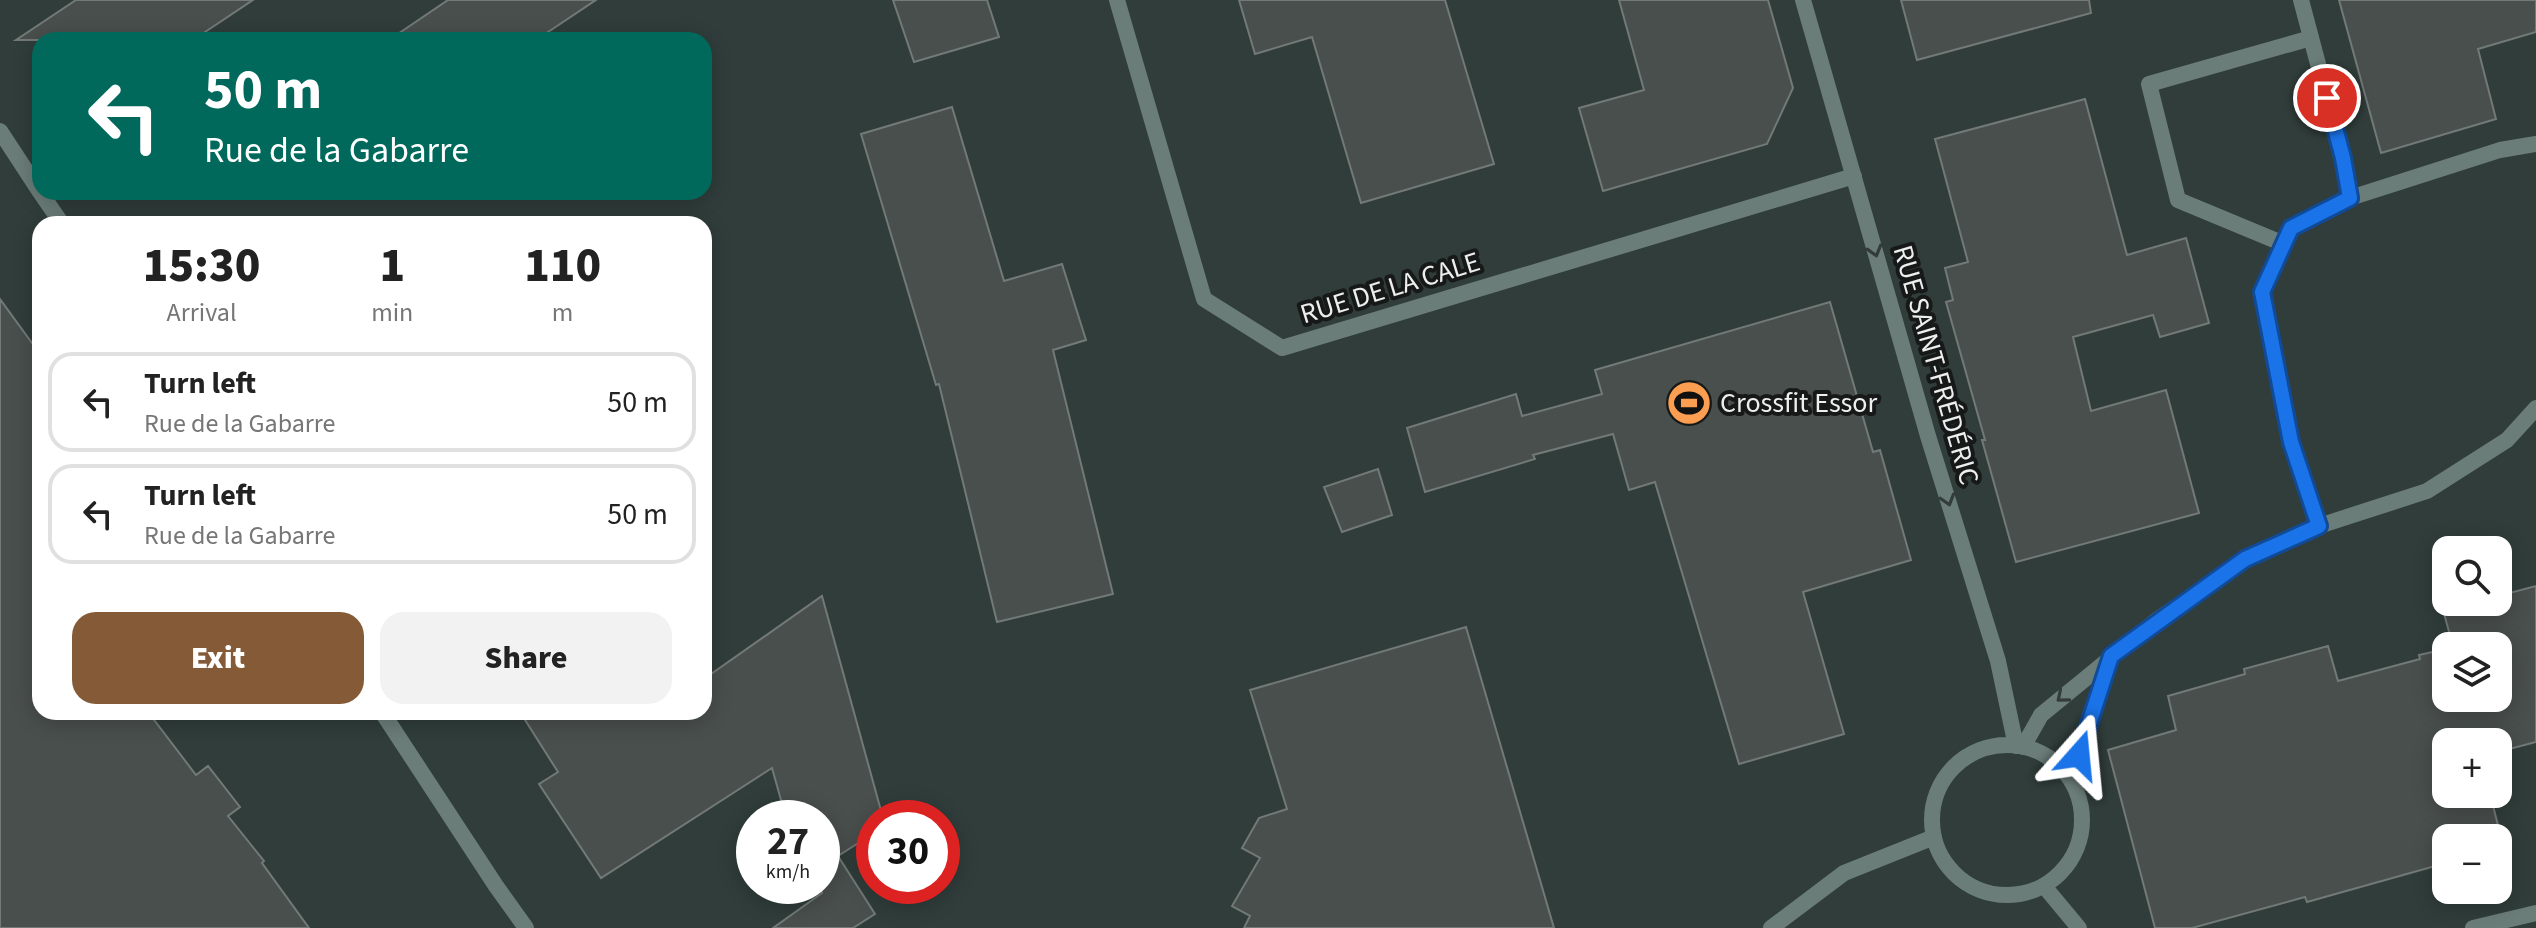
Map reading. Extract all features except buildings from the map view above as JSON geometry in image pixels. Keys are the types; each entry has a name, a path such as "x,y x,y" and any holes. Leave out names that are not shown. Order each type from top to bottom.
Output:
{"street":[{"name":"RUE DE LA CALE","path":"1117,0 1204,299 1282,348 1854,176"},
{"name":"RUE SAINT-FRÉDÉRIC","path":"1803,0 1928,436 1998,661 2020,746"},
{"path":"2301,0 2343,158 2350,198"},
{"path":"2284,244 2178,200 2149,84 2311,38"},
{"path":"0,131 32,180"},
{"path":"2319,526 2291,442 2262,292 2291,228 2350,198 2500,150 2536,144"},
{"path":"2020,746 2041,715 2111,656 2245,559 2319,526 2427,491 2507,440 2536,408"},
{"path":"2071,780 2111,656"},
{"path":"387,720 526,928"},
{"path":"2020,746 2042,753 2071,780 2080,802 2083,827 2076,850 2063,871 2044,886 2023,894 1999,895 1977,889 1957,876 1943,859 1934,837 1933,809 1942,783 1961,761 1987,748 2020,746"},
{"path":"1771,928 1844,873 1934,837"},
{"path":"2044,886 2079,928"},
{"path":"2473,928 2536,913"}],"shaded area":[{"path":"0,0 2536,0 2536,928 0,928"}],"place":[{"name":"Crossfit Essor","path":"1689,403"}],"route":[{"path":"2079,755 2111,656 2245,559 2319,526 2291,442 2262,292 2291,228 2350,198 2327,98"}]}
